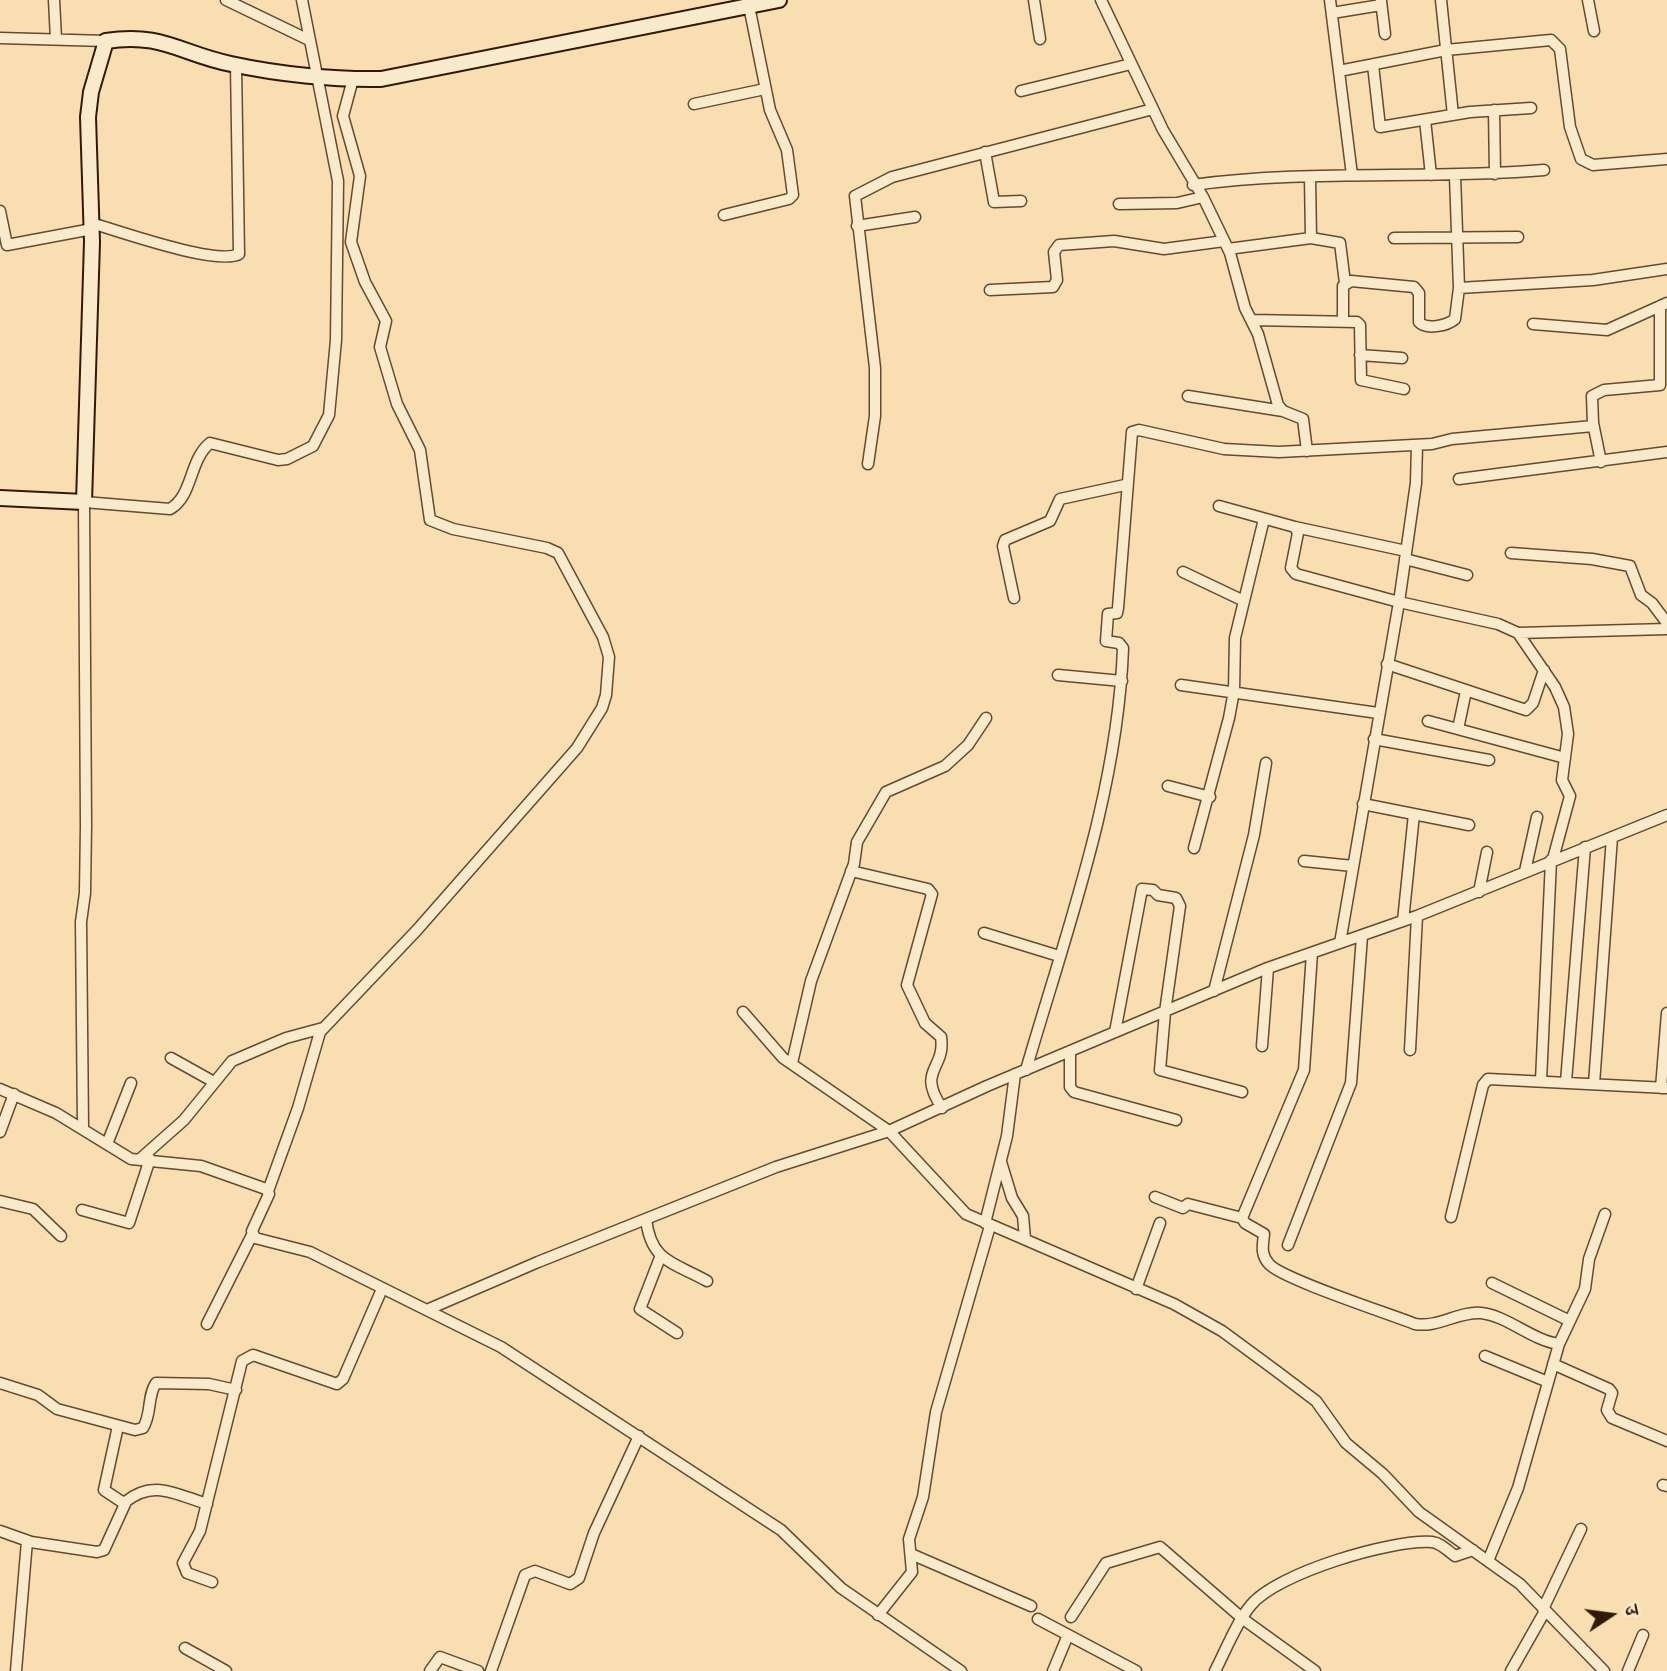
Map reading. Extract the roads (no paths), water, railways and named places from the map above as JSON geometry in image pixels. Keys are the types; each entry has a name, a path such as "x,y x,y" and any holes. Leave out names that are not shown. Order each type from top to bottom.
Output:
{"street":[{"path":"54,0 56,39"},
{"path":"226,0 309,40"},
{"path":"0,498 170,509 182,498 198,455 210,443 283,460 310,449 317,442 332,403 338,192 333,149 302,0"},
{"path":"0,38 106,41 125,38 153,39 236,65 353,79 406,75 779,0"},
{"path":"1034,0 1040,39"},
{"path":"1101,0 1130,64 1193,185 1203,197 1226,245 1278,405 1283,411"},
{"path":"1330,0 1352,175"},
{"path":"1441,0 1453,115"},
{"path":"1588,0 1594,31"},
{"path":"1332,13 1381,2 1385,33"},
{"path":"724,215 789,199 793,195 787,150 774,125 749,6"},
{"path":"83,1128 83,502 92,226 89,117 91,92 106,41"},
{"path":"1339,71 1446,50 1556,42 1560,49 1570,127 1581,159 1592,165 1667,159"},
{"path":"1021,91 1130,64"},
{"path":"0,211 7,246 92,226 196,253 230,257 239,254 236,65"},
{"path":"1373,65 1380,127 1453,115 1531,108"},
{"path":"207,1324 252,1235 323,1028 417,930 577,748 602,708 608,681 609,667 603,637 558,553 547,548 453,529 430,520 423,488 420,450 397,404 380,350 386,321 365,282 351,242 351,225 360,176 343,116 353,79"},
{"path":"694,104 765,89"},
{"path":"868,464 876,393 853,199 867,187 892,177 1153,109"},
{"path":"1494,110 1495,174"},
{"path":"1425,120 1431,175"},
{"path":"985,152 994,202 1021,201"},
{"path":"1193,185 1352,175 1455,176 1544,170"},
{"path":"1345,283 1410,285 1419,292 1419,322 1427,326 1449,324 1455,319 1459,288 1459,237 1455,176"},
{"path":"1310,177 1311,238"},
{"path":"1119,204 1177,203 1203,197"},
{"path":"857,226 915,217"},
{"path":"1394,238 1518,237"},
{"path":"990,290 1053,287 1057,280 1054,252 1059,245 1115,241 1164,249 1311,238 1340,243 1345,283 1343,320"},
{"path":"1459,288 1593,280 1667,269"},
{"path":"1533,324 1607,330 1664,304 1660,385 1595,393 1591,399 1593,426 1601,462"},
{"path":"1251,320 1343,320 1360,325 1361,380 1405,390"},
{"path":"1360,355 1402,358"},
{"path":"1188,396 1283,411 1303,419 1307,452"},
{"path":"878,1615 912,1572 911,1530 923,1497 927,1450 941,1387 987,1224 1020,1072 1059,956 1108,781 1122,681 1122,645 1109,642 1106,637 1108,614 1117,613 1118,608 1130,435 1135,430 1224,449 1307,452 1417,445 1593,426"},
{"path":"1340,943 1399,602 1417,445"},
{"path":"1459,479 1667,452"},
{"path":"1014,598 1003,546 1005,540 1050,521 1060,499 1125,485"},
{"path":"1219,506 1406,555 1467,575"},
{"path":"1194,848 1210,797 1234,691 1234,645 1264,519"},
{"path":"1295,527 1298,533 1291,568 1296,574 1399,602 1498,624 1518,633 1667,629"},
{"path":"1511,553 1592,559 1630,566 1641,595 1652,603 1667,622"},
{"path":"1183,572 1244,601"},
{"path":"1518,633 1544,670 1564,707 1568,734 1563,786 1570,796 1552,859 1541,1081"},
{"path":"1387,664 1526,710 1533,703 1544,670"},
{"path":"1058,676 1122,681"},
{"path":"1181,685 1378,713"},
{"path":"1458,729 1466,691"},
{"path":"792,1063 811,981 851,871 857,842 886,792 945,766 968,745 986,718"},
{"path":"1428,721 1565,758"},
{"path":"1374,739 1489,760"},
{"path":"1214,991 1254,835 1266,763"},
{"path":"1168,786 1210,797"},
{"path":"1363,804 1469,825"},
{"path":"1404,921 1414,814"},
{"path":"429,1309 776,1167 889,1131 1020,1072 1268,968 1404,921 1479,892 1552,859 1667,815"},
{"path":"1525,871 1537,817"},
{"path":"1594,1084 1612,837"},
{"path":"1566,1082 1585,847"},
{"path":"1479,892 1487,852"},
{"path":"1304,861 1353,866"},
{"path":"851,871 928,889 932,894 907,985 925,1023 941,1037 942,1047 931,1076 930,1088 942,1108"},
{"path":"1115,1032 1143,887 1176,898 1181,906 1164,1012 1160,1070 1242,1092"},
{"path":"1410,1050 1417,916"},
{"path":"984,933 1059,956"},
{"path":"1288,1245 1351,1083 1362,936"},
{"path":"1312,953 1304,1070 1242,1218 1244,1223 1264,1234 1261,1248 1268,1263 1291,1277 1415,1324 1427,1325 1484,1314 1544,1341 1559,1344"},
{"path":"1262,1046 1268,968"},
{"path":"743,1012 769,1045 889,1131 953,1203 987,1224 1174,1304 1222,1331 1316,1401 1346,1443 1383,1474 1439,1529 1520,1584 1600,1670"},
{"path":"1451,1217 1485,1081 1491,1078 1664,1088 1667,1013"},
{"path":"82,1210 129,1223 145,1159 184,1120 238,1057 286,1038 323,1028"},
{"path":"1070,1051 1070,1087 1074,1092 1176,1120"},
{"path":"170,1058 214,1082"},
{"path":"107,1144 131,1083"},
{"path":"0,1089 83,1128 131,1159 201,1166 268,1191"},
{"path":"0,1132 14,1094"},
{"path":"1000,1161 1012,1198 1023,1216 1025,1239"},
{"path":"1155,1197 1183,1208 1188,1204 1242,1218"},
{"path":"0,1201 33,1209 61,1236"},
{"path":"1488,1561 1518,1488 1559,1344 1585,1289 1589,1259 1605,1214"},
{"path":"646,1219 649,1240 661,1255 708,1281"},
{"path":"1136,1289 1160,1223"},
{"path":"252,1235 310,1252 501,1347 781,1530 841,1588 956,1670"},
{"path":"661,1255 640,1308 677,1333"},
{"path":"1492,1283 1570,1321"},
{"path":"212,1582 187,1573 183,1563 200,1531 242,1361 253,1355 331,1384 340,1382 382,1289"},
{"path":"1485,1356 1548,1382"},
{"path":"1553,1364 1611,1391 1607,1410 1612,1418 1667,1441"},
{"path":"0,1383 38,1395 57,1409 135,1430 143,1428 148,1419 152,1389 159,1382 209,1384 236,1390"},
{"path":"118,1426 104,1490 125,1502"},
{"path":"491,1671 525,1575 535,1571 570,1584 579,1578 594,1533 639,1436"},
{"path":"0,1531 27,1541 101,1552 106,1548 125,1502 136,1493 151,1488 207,1504"},
{"path":"1511,1671 1544,1610 1581,1529"},
{"path":"16,1671 27,1541"},
{"path":"1215,1671 1252,1603 1287,1580 1356,1555 1431,1542 1455,1556 1473,1550"},
{"path":"1071,1617 1106,1563 1160,1547 1243,1619 1315,1671"},
{"path":"911,1554 1031,1605"},
{"path":"1038,1619 1136,1671"},
{"path":"1054,1671 1068,1635"},
{"path":"1628,1671 1643,1635"},
{"path":"185,1648 226,1671"},
{"path":"430,1671 440,1657 478,1671"}]}
